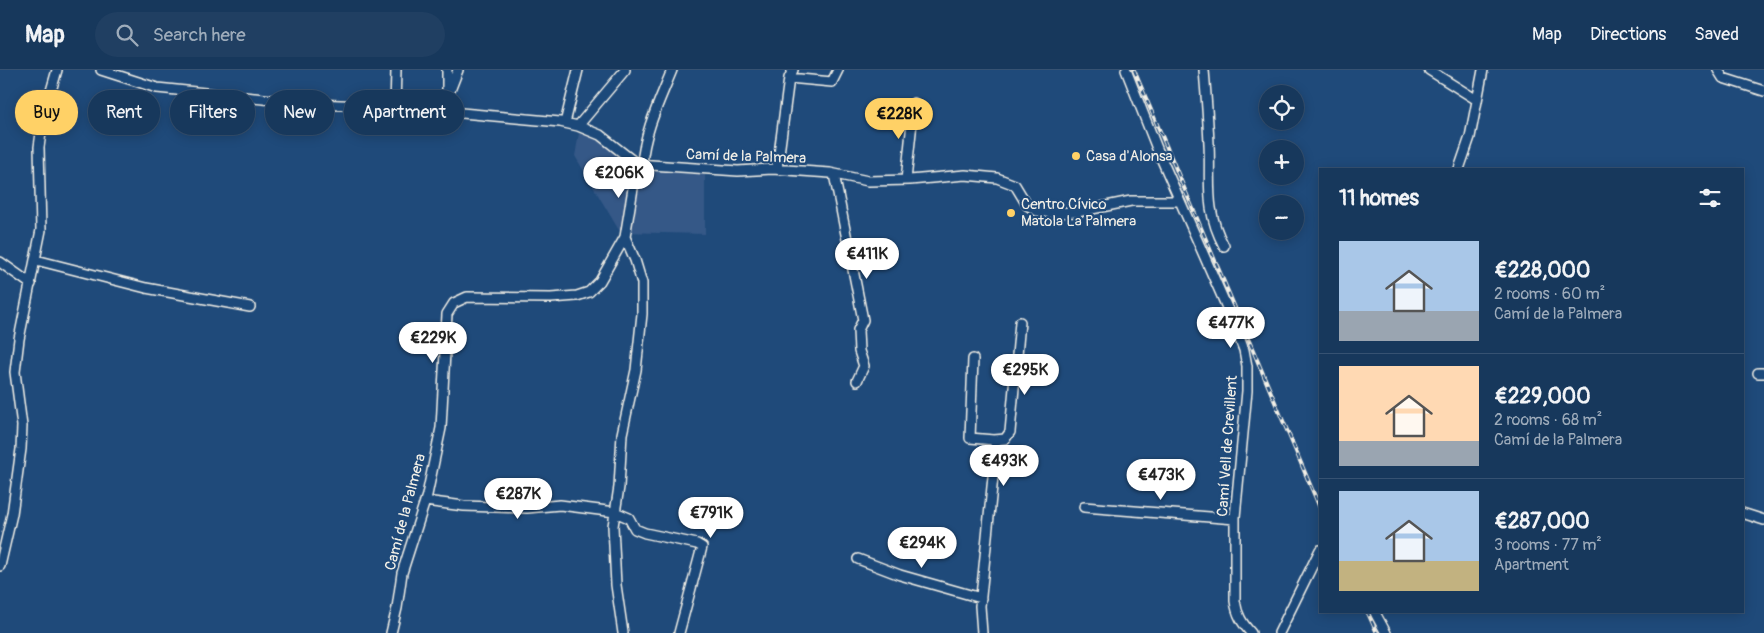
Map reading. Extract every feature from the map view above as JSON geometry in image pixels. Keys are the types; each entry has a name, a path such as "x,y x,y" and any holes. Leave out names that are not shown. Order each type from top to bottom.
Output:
{"street":[{"path":"0,566 12,514 21,449 22,426 15,382 16,362 42,222 39,147 44,113 57,70"},
{"path":"101,70 158,88 312,104 344,105"},
{"path":"395,90 396,70"},
{"path":"447,70 447,90"},
{"path":"450,90 458,70"},
{"path":"565,123 578,70"},
{"path":"578,126 625,70"},
{"path":"623,633 613,556 615,512 619,487 622,434 636,370 642,314 642,283 625,237 643,149 672,70"},
{"path":"777,169 791,74 832,82 838,70"},
{"name":"Camí Vell de Crevillent","path":"1126,70 1244,350 1247,366 1247,391 1235,519 1236,612 1251,633"},
{"path":"1204,70 1210,144 1210,205 1224,246"},
{"path":"1429,70 1477,100"},
{"path":"1460,168 1470,137 1483,70"},
{"path":"1718,70 1764,91"},
{"path":"906,180 914,103"},
{"path":"464,114 565,123 578,126 600,135 640,165"},
{"name":"Camí de la Palmera","path":"640,165 738,171 777,169 834,174 868,181 964,175 997,178 1015,185 1027,205 1037,211 1052,213 1077,212 1131,201 1180,201"},
{"path":"834,174 863,320 858,330 859,351 864,366 857,381"},
{"name":"Camí de la Palmera","path":"391,633 402,574 425,501 441,428 448,314 454,303 467,297 551,298 577,296 589,292 600,281 625,237"},
{"path":"36,260 146,288 250,307"},
{"path":"0,262 31,284"},
{"path":"973,359 970,438 1005,439 1010,432 1020,322"},
{"path":"982,633 981,598 996,446 994,440"},
{"path":"425,501 464,506 527,508 560,505 615,512 629,518 635,529 702,547 679,633"},
{"path":"1084,507 1235,519"},
{"path":"1744,514 1764,520"},
{"path":"1279,633 1319,552"},
{"path":"858,559 900,575 981,598"},
{"path":"1375,613 1386,633"}],"shaded area":[{"path":"579,133 602,140 641,170 705,175 705,234 620,232 575,156"}],"railway":[{"path":"1134,70 1319,506"},
{"path":"1368,613 1377,633"}],"place":[{"name":"Casa d'Alonsa","path":"1076,156"},
{"name":"Centro Cívico Matola La Palmera","path":"1011,213"}]}
